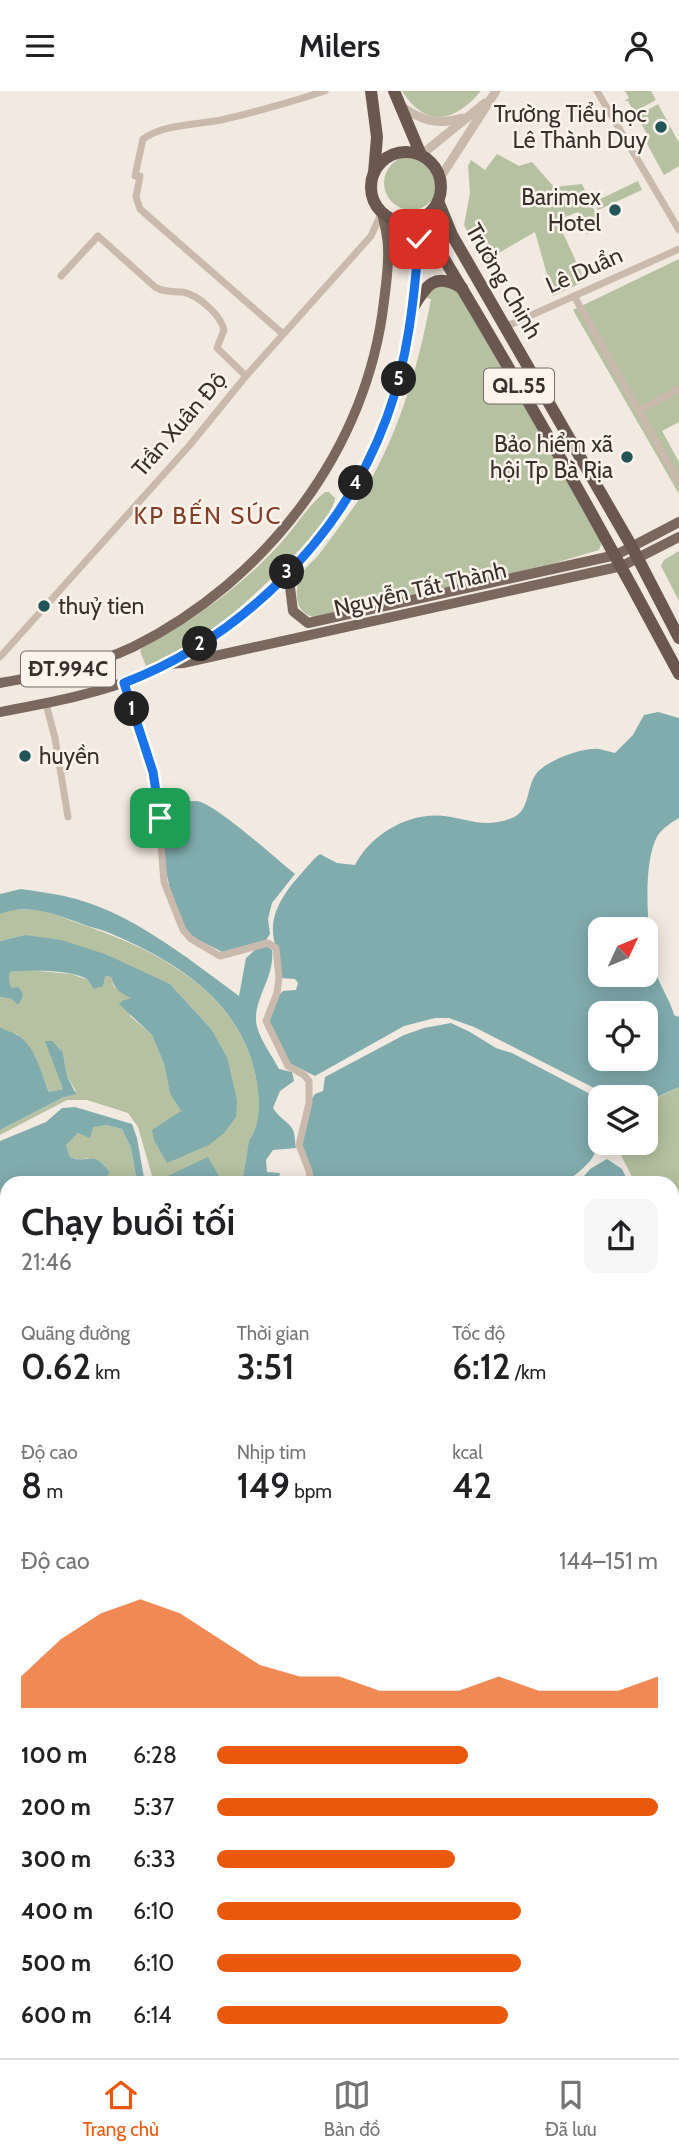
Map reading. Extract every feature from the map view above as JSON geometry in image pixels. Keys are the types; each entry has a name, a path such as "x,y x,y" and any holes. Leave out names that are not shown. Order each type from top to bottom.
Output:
{"highway":[{"path":"371,91 377,137 371,190 373,198 382,212 396,220 420,219 433,209 438,201 440,178 433,165 421,155 395,97"},
{"path":"374,173 382,162 393,154 407,152 421,155"},
{"name":"Trường Chinh","path":"438,201 452,235 634,552 679,638"},
{"name":"Trường Chinh","path":"420,219 463,288 619,561 679,674"},
{"path":"412,309 430,283 440,280 463,288"}],"main road":[{"name":"ĐT.994C","path":"0,683 92,663 134,646 203,604 240,575 296,513 341,440 375,355 382,325 387,273 388,248 382,212"},
{"name":"ĐT.994C","path":"0,712 46,704 124,683 165,664 232,622 314,544 338,512 371,456 387,418 397,387 412,309 420,219"},
{"name":"Nguyễn Tất Thành","path":"165,664 183,663 311,635 619,561 679,521"},
{"name":"Nguyễn Tất Thành","path":"634,552 679,537"},
{"name":"Nguyễn Tất Thành","path":"288,571 293,611 308,624 619,561"},
{"path":"308,624 311,635"}],"street":[{"path":"283,334 140,209 136,202 143,139 176,127 238,116 325,91"},
{"path":"440,178 496,91"},
{"path":"597,91 679,230"},
{"path":"395,97 415,115 429,121 442,123 467,117"},
{"path":"421,155 489,99"},
{"name":"Trần Xuân Độ","path":"0,657 371,236 382,212"},
{"path":"61,276 96,237 101,238 156,287 166,292 190,294 219,317 224,330 217,348 246,376"},
{"name":"Lê Duẩn","path":"505,327 679,249"},
{"path":"574,296 679,483"},
{"path":"638,411 679,389"},
{"path":"124,683 153,772 164,882 183,930 191,939 220,956 268,943 276,948 278,985 266,1021 288,1066 309,1081 309,1103 299,1145 310,1176"},
{"path":"46,704 55,738 68,817"}],"green space":[{"path":"402,91 481,91 461,109 441,117 421,111"},
{"path":"625,91 651,91 656,100 634,112 628,101 624,101 629,98"},
{"path":"658,104 679,143 679,166 664,175 647,144 649,138 637,116"},
{"path":"497,154 519,166 532,162 554,187 582,184 602,227 587,234 578,212 557,220 585,281 553,296 535,232 483,262 464,225 470,193 468,166 471,160 485,170"},
{"path":"411,156 430,164 438,183 430,202 411,210 392,202 384,183 392,164"},
{"path":"638,181 642,190 598,210 594,202"},
{"path":"679,259 679,422 662,431 679,462 679,494 573,310"},
{"path":"455,285 598,534 601,545 599,550 548,565 314,617 307,615 302,611 297,599 302,573 358,501 384,454 404,404 420,352 431,299 426,298 432,287"},
{"path":"325,492 335,498 330,511 282,568 212,630 180,650 146,666 140,651 142,648 179,627 232,589 279,545"},
{"path":"679,551 679,601 661,566 664,560"},
{"path":"35,909 52,913 139,947 167,962 215,1000 234,1024 249,1052 257,1084 258,1120 249,1140 243,1176 152,1176 138,1127 128,1113 87,1100 67,1100 0,1135 0,1130 76,1091 67,1076 63,1053 46,1041 63,1089 49,1092 35,1056 17,1034 7,1033 0,1027 0,997 12,999 10,972 29,970 71,974 88,980 111,977 114,987 132,998 130,1016 152,1035 164,1064 170,1094 181,1111 173,1117 167,1163 227,1057 212,1030 170,984 25,935 0,941 0,914 9,910"},
{"path":"679,1087 679,1176 632,1176 621,1155 658,1155 658,1097"},
{"path":"100,1125 122,1129 131,1148 136,1176 106,1176 105,1166 100,1162 70,1157 66,1145 74,1136"}],"water":[{"path":"658,712 679,718 679,818 660,832 653,848 649,863 649,917 588,917 588,987 658,987 658,978 674,1015 679,1017 679,1087 658,1097 658,1085 588,1085 474,1027 449,1018 435,1018 404,1026 315,1076 287,1062 269,1022 279,995 283,991 296,990 298,983 295,979 281,978 273,928 284,895 314,859 320,854 337,863 355,865 381,835 392,827 418,818 444,816 493,823 512,818 522,810 536,774 547,764 584,750 599,749 615,753 633,735 644,715"},
{"path":"196,801 217,811 295,874 272,903 268,919 270,934 266,940 222,952 197,939 185,929 169,885 164,849 164,815 166,802"},
{"path":"21,889 64,896 111,912 156,937 239,996 246,958 257,948 267,946 272,950 271,968 256,1019 261,1038 279,1069 292,1072 294,1081 280,1091 273,1108 293,1130 296,1148 273,1150 266,1160 267,1172 280,1173 279,1176 243,1176 249,1140 258,1120 257,1084 250,1056 239,1031 224,1009 206,990 162,959 112,934 58,915 29,909 0,914 0,894"},
{"path":"25,935 61,940 105,954 170,984 212,1030 227,1057 237,1100 236,1117 224,1133 209,1145 167,1163 154,1140 152,1130 181,1111 170,1094 164,1064 152,1035 119,1004 131,998 118,990 111,977 105,976 103,986 94,989 88,980 72,974 10,972 11,988 18,987 22,998 18,1005 12,999 0,997 0,941"},
{"path":"451,1023 588,1093 588,1155 593,1155 590,1161 573,1176 310,1176 301,1147 310,1102 315,1094 323,1091 325,1077 404,1035"},
{"path":"0,1027 18,1035 31,1048 49,1092 63,1089 45,1041 52,1041 63,1053 67,1076 76,1094 64,1097 0,1130"},
{"path":"75,1107 132,1124 144,1176 136,1176 131,1148 122,1129 106,1125 93,1127 90,1138 78,1133 66,1145 70,1157 99,1161 110,1173 106,1176 0,1176 0,1141 46,1122 62,1108"},
{"path":"208,1157 219,1176 168,1176"},
{"path":"607,1159 622,1169 626,1176 584,1176"}],"place":[{"name":"Trường Tiểu học Lê Thành Duy","path":"661,127"},
{"name":"Barimex Hotel","path":"615,210"},
{"name":"Bảo hiểm xã hội Tp Bà Rịa","path":"627,457"},
{"name":"thuỷ tien","path":"44,606"},
{"name":"huyền","path":"25,756"}],"district":[{"name":"KP BẾN SÚC","path":"208,516"}],"route":[{"path":"160,818 156,783 124,683 165,664 232,622 274,587 314,544 338,512 376,444 397,387 412,309 419,239"}]}
